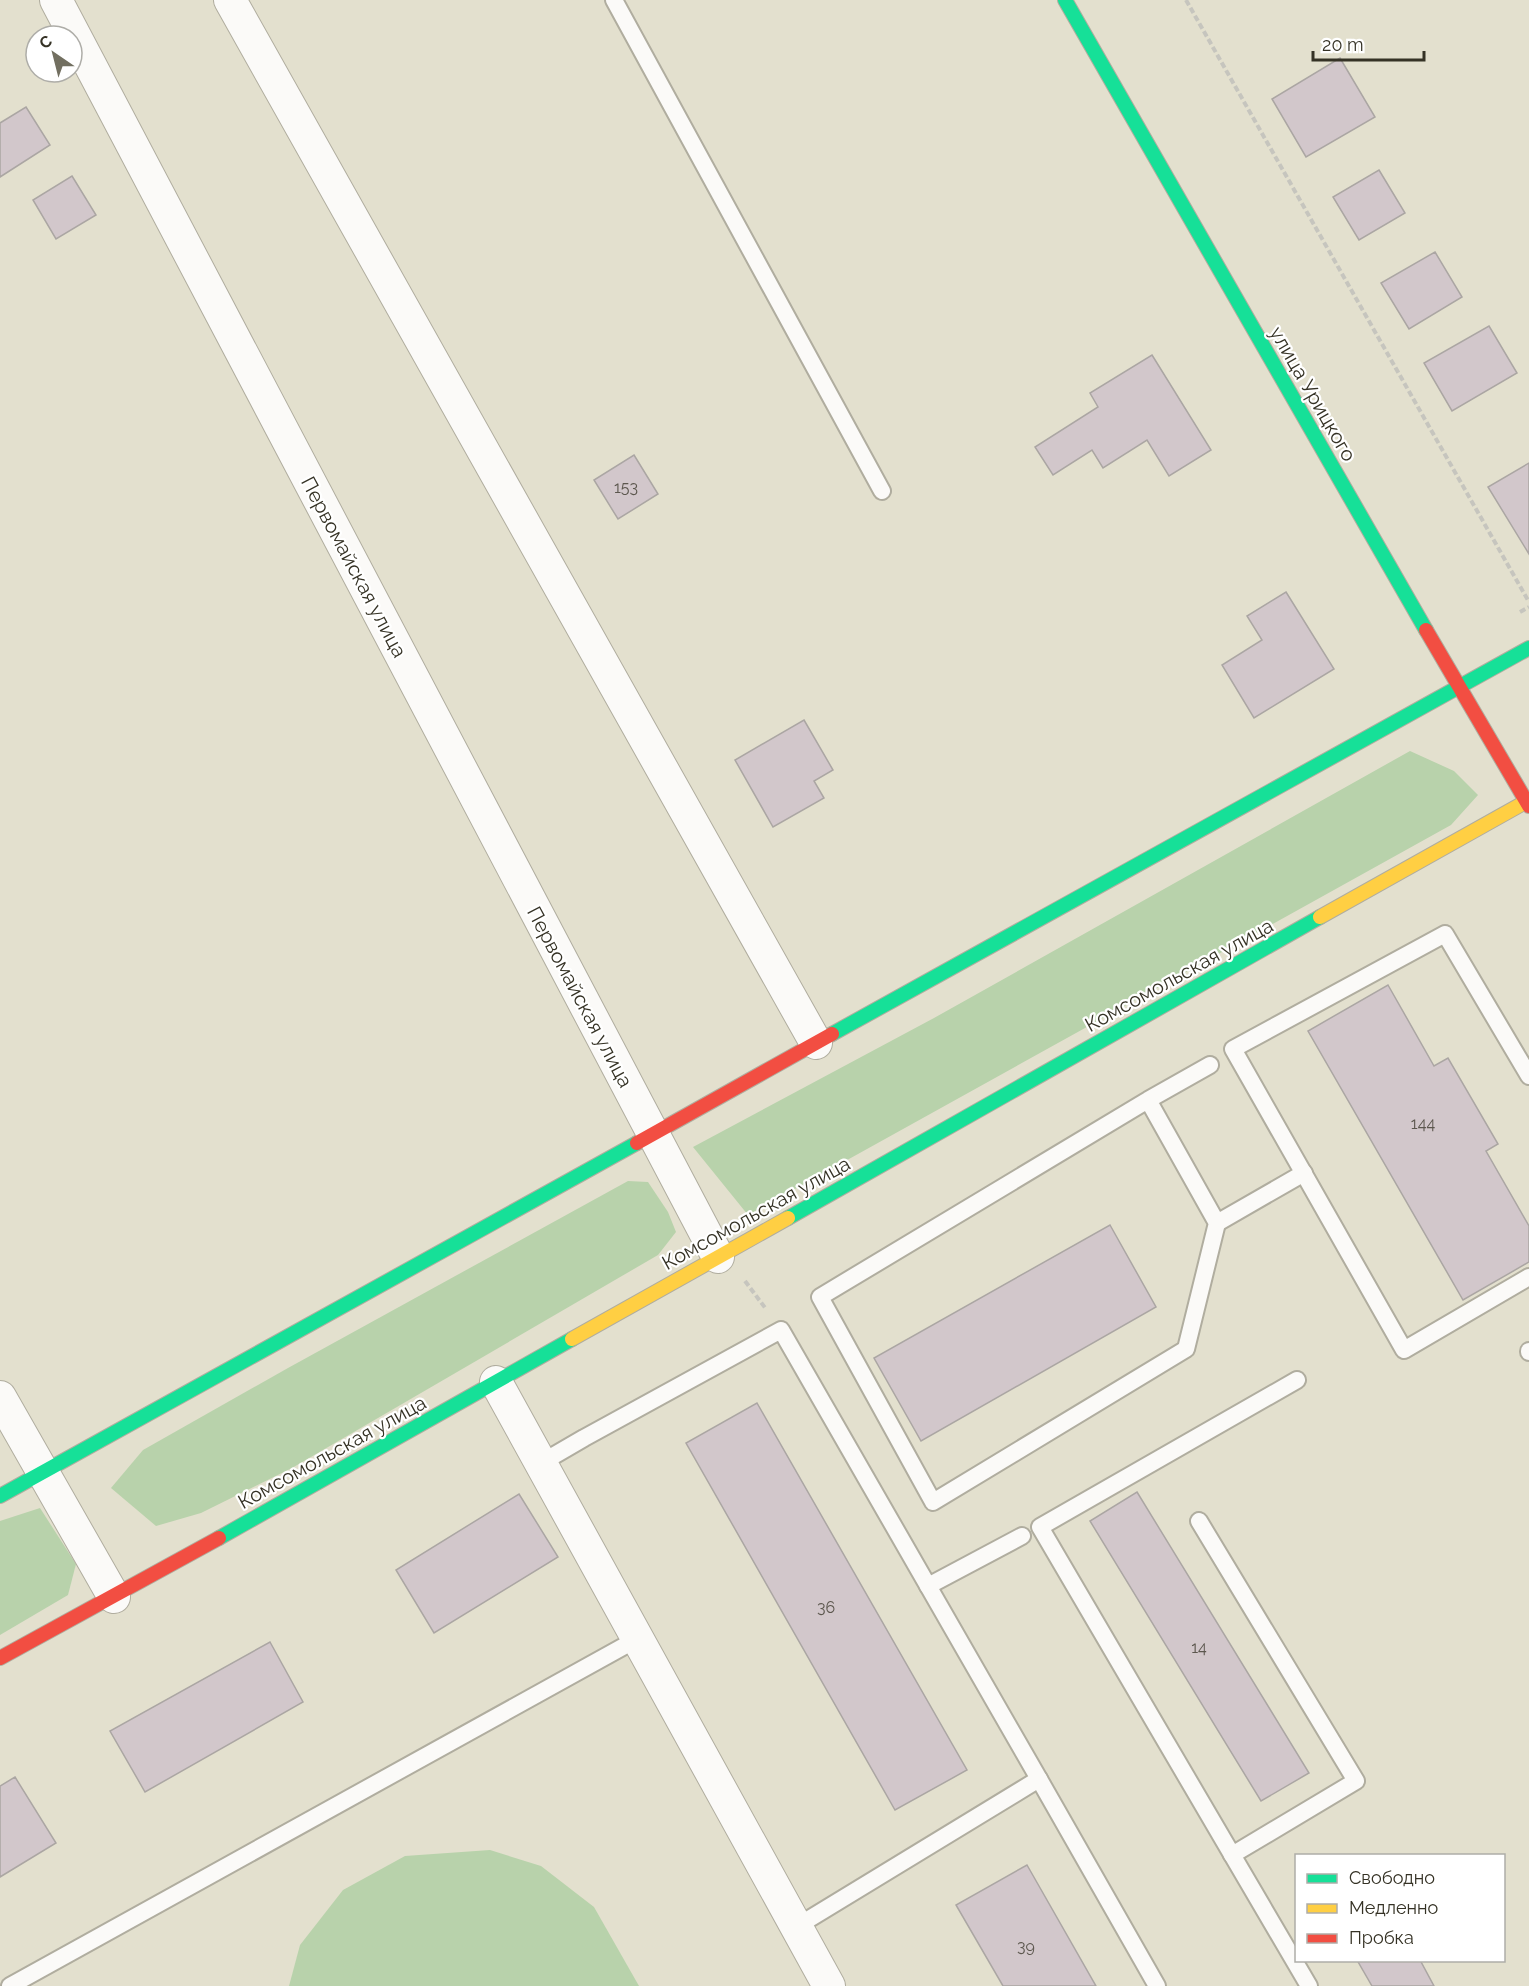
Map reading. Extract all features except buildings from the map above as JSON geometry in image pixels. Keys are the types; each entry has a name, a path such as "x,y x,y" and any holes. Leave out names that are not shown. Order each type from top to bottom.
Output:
{"street":[{"name":"Первомайская улица","path":"56,0 718,1257"},
{"path":"230,0 816,1043"},
{"name":"улица Урицкого","path":"1065,0 1459,687 1528,802"},
{"path":"0,1496 1529,648"},
{"name":"Комсомольская улица","path":"0,1658 114,1597 1528,802"},
{"path":"496,1382 829,1986"},
{"path":"0,1397 114,1597"}],"lane":[{"path":"614,0 882,491"},
{"path":"1529,1076 1445,934 1233,1049 1404,1350 1529,1277"},
{"path":"1148,1100 1217,1223 1186,1349 933,1502 820,1297 1148,1100 1210,1065"},
{"path":"1217,1223 1304,1173"},
{"path":"541,1463 781,1330 1156,1986"},
{"path":"1297,1380 1040,1527 1309,1986"},
{"path":"1199,1521 1356,1781 1232,1855"},
{"path":"928,1586 1022,1536"},
{"path":"10,1986 637,1639"},
{"path":"796,1927 1039,1779"}],"path":[{"path":"1186,0 1529,602"},
{"path":"718,1257 742,1278 781,1330"}],"green space":[{"path":"1410,751 1454,771 1478,795 1451,825 748,1215 693,1147 934,1018"},
{"path":"628,1181 648,1182 668,1212 676,1232 658,1255 292,1468 201,1513 156,1526 111,1488 143,1450"},
{"path":"40,1508 76,1564 68,1595 0,1635 0,1521"},
{"path":"490,1850 541,1866 594,1907 639,1986 289,1986 300,1945 343,1890 405,1856"}],"traffic: fast":[{"path":"1065,0 1426,630"},
{"path":"832,1034 1529,648"},
{"path":"788,1218 1320,917"},
{"path":"0,1496 637,1143"},
{"path":"219,1538 572,1339"}],"traffic: slow":[{"path":"1320,917 1529,800"},
{"path":"572,1339 788,1218"}],"traffic: jam":[{"path":"1426,630 1529,806"},
{"path":"637,1143 832,1034"},
{"path":"0,1658 219,1538"}]}
